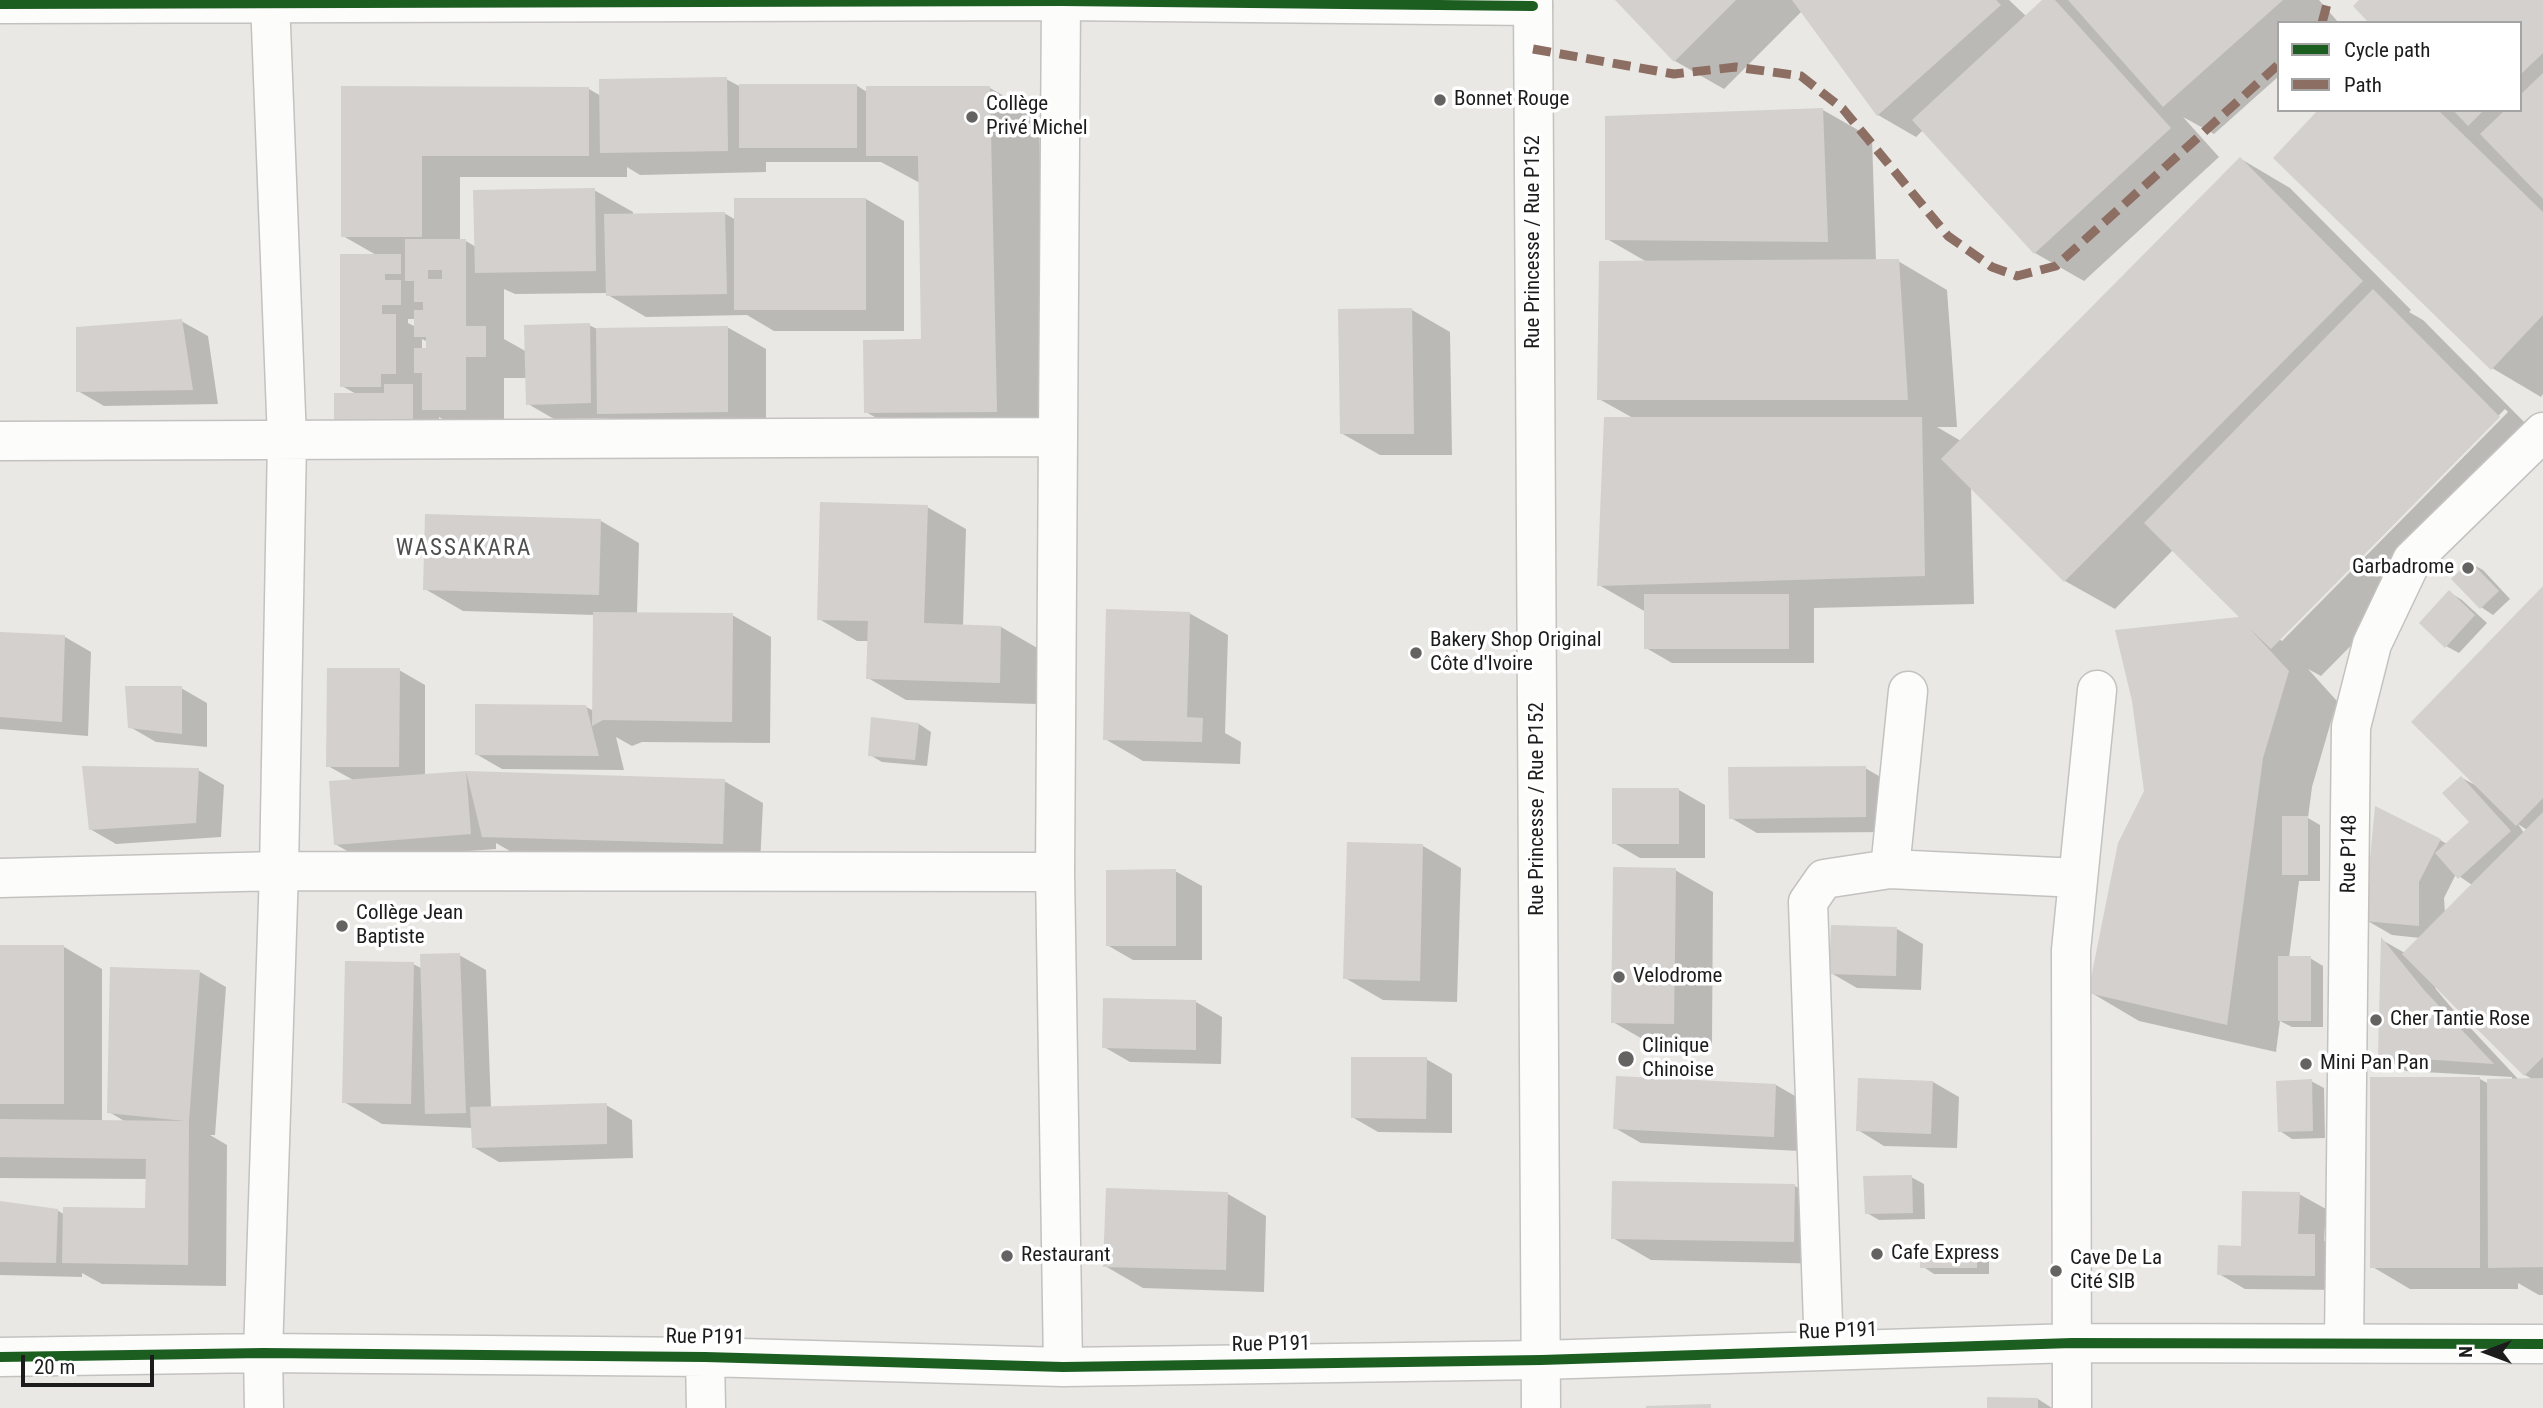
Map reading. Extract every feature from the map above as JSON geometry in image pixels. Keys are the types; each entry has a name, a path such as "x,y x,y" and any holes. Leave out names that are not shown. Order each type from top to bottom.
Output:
{"street":[{"path":"264,1408 263,1353 279,871 287,440 270,1"},
{"path":"0,4 270,1 1533,3"},
{"path":"1061,1 1055,872 1063,1367"},
{"name":"Rue Princesse / Rue P152","path":"1533,3 1541,1408"},
{"name":"Rue P148","path":"2344,1343 2351,727 2372,644 2412,560 2543,432"},
{"path":"0,441 1057,437"},
{"path":"2073,1408 2071,950 2097,690"},
{"path":"1890,869 1908,691"},
{"path":"1825,1351 1808,902 1824,879 1890,869 2078,878"},
{"path":"0,878 279,871 1055,872"},
{"name":"Rue P191","path":"0,1357 263,1353 705,1357 1063,1367 1541,1360 2073,1343 2543,1344"},
{"path":"705,1357 706,1408"}],"building":[{"path":"1615,0 1736,0 1674,62"},
{"path":"1792,0 1996,0 2001,5 1877,116"},
{"path":"2042,0 2055,0 2171,128 2034,254 1912,120"},
{"path":"2068,0 2283,0 2163,107"},
{"path":"2359,0 2543,0 2543,53 2522,73 2522,21 2367,21 2353,6"},
{"path":"2543,73 2543,199 2480,134 2503,112 2522,112 2522,93"},
{"path":"727,77 728,151 600,153 599,79"},
{"path":"739,84 857,84 857,148 739,148"},
{"path":"341,86 589,87 589,156 422,156 422,237 341,237"},
{"path":"866,86 990,86 997,412 864,413 863,340 921,339 918,156 866,156"},
{"path":"1823,108 1828,242 1605,240 1605,116"},
{"path":"2316,112 2440,112 2543,212 2543,315 2491,370 2273,158"},
{"path":"2455,112 2482,112 2468,126"},
{"path":"2240,157 2363,281 2064,582 1941,459"},
{"path":"595,188 596,271 475,273 473,190"},
{"path":"734,198 866,198 866,310 734,310"},
{"path":"725,212 727,294 606,296 604,214"},
{"path":"405,239 466,239 466,326 486,326 486,357 466,357 466,410 422,410 422,373 414,373 414,348 426,348 426,337 414,337 414,310 423,310 423,302 414,302 414,281 405,281","holes":["428,270 442,270 442,279 428,279"]},
{"path":"340,254 401,254 401,274 385,274 385,280 401,280 401,305 382,305 382,314 396,314 396,374 381,374 381,387 340,387"},
{"path":"1899,259 1908,400 1597,400 1599,261"},
{"path":"2373,289 2500,417 2271,649 2249,628 2289,671 2263,758 2227,1025 2088,993 2118,843 2144,791 2132,701 2115,630 2239,617 2144,523"},
{"path":"1412,308 1414,434 1340,434 1338,309"},
{"path":"182,319 193,390 76,392 76,327"},
{"path":"590,323 591,403 526,405 524,325"},
{"path":"728,326 728,412 597,414 596,328"},
{"path":"384,384 413,384 413,420 334,420 334,393 384,393"},
{"path":"1604,417 1922,417 1925,576 1597,586"},
{"path":"820,502 928,505 924,623 1001,626 1000,683 866,679 868,621 817,620"},
{"path":"425,514 601,519 599,595 423,590"},
{"path":"2470,561 2499,591 2480,609 2451,579"},
{"path":"2543,586 2543,798 2516,826 2411,722"},
{"path":"2449,590 2475,615 2445,648 2419,623"},
{"path":"1644,594 1789,594 1789,649 1644,649"},
{"path":"1106,609 1190,612 1187,717 1203,718 1202,742 1103,740"},
{"path":"593,612 733,613 732,722 603,720 592,726"},
{"path":"0,632 65,635 62,722 0,717"},
{"path":"327,668 400,668 399,767 326,767"},
{"path":"125,686 182,686 182,734 128,728"},
{"path":"475,704 586,705 599,756 475,755"},
{"path":"871,717 919,723 915,760 868,756"},
{"path":"82,766 199,768 196,823 89,830"},
{"path":"1866,766 1866,817 1729,819 1728,767"},
{"path":"466,771 725,779 723,844 482,837"},
{"path":"466,771 471,834 334,845 329,781"},
{"path":"2461,776 2511,831 2458,879 2435,853 2469,822 2442,793"},
{"path":"1612,788 1679,788 1679,844 1612,844"},
{"path":"2375,806 2441,839 2419,882 2419,926 2364,921"},
{"path":"2543,812 2543,1057 2524,1076 2402,954"},
{"path":"2282,816 2308,816 2308,875 2282,875"},
{"path":"1347,842 1423,844 1420,981 1343,979"},
{"path":"1613,867 1676,868 1674,1024 1611,1023"},
{"path":"1176,869 1176,946 1106,946 1106,870"},
{"path":"1831,925 1897,927 1896,976 1829,974"},
{"path":"2381,937 2424,990 2494,1064 2378,1056"},
{"path":"0,945 64,945 64,1104 0,1104"},
{"path":"460,953 466,1113 425,1114 420,954"},
{"path":"2278,956 2311,956 2311,1021 2278,1021"},
{"path":"345,961 414,962 411,1104 342,1103"},
{"path":"110,967 200,970 189,1121 188,1265 62,1263 63,1207 145,1208 146,1159 0,1157 0,1119 185,1121 107,1113"},
{"path":"1103,998 1196,1000 1196,1050 1102,1048"},
{"path":"1351,1057 1427,1057 1426,1119 1351,1118"},
{"path":"1616,1076 1776,1084 1774,1137 1613,1129"},
{"path":"2370,1077 2480,1077 2480,1268 2370,1268"},
{"path":"1858,1078 1933,1081 1931,1134 1856,1131"},
{"path":"2543,1078 2543,1267 2488,1268 2487,1079"},
{"path":"2312,1079 2313,1131 2278,1132 2276,1081"},
{"path":"607,1103 607,1144 472,1148 470,1107"},
{"path":"1912,1175 1913,1213 1865,1214 1863,1176"},
{"path":"1612,1181 1795,1184 1794,1242 1611,1239"},
{"path":"1106,1188 1228,1192 1226,1270 1103,1267"},
{"path":"2242,1191 2300,1192 2298,1234 2315,1234 2315,1276 2217,1275 2218,1245 2241,1246"},
{"path":"0,1201 58,1209 56,1263 0,1262"},
{"path":"1920,1249 1977,1249 1977,1268 1920,1268"},
{"path":"1987,1397 2038,1398 2038,1408 1987,1408"},
{"path":"1711,1404 1711,1408 1646,1408 1646,1406"}],"marked path":[{"path":"2323,21 2328,0"},
{"path":"1533,49 1674,74 1736,67 1801,76 1843,109 1948,236 1992,267 2017,276 2056,266 2277,66"}],"cycle path":[{"path":"0,4 1061,1 1533,6"},
{"path":"0,1357 263,1353 705,1357 1063,1367 1541,1360 2072,1343 2543,1344"}],"place":[{"name":"Bonnet Rouge","path":"1440,100"},
{"name":"Collège Privé Michel","path":"972,117"},
{"name":"Garbadrome","path":"2468,568"},
{"name":"Bakery Shop Original Côte d'Ivoire","path":"1416,653"},
{"name":"Collège Jean Baptiste","path":"342,926"},
{"name":"Velodrome","path":"1619,977"},
{"name":"Cher Tantie Rose","path":"2376,1020"},
{"name":"Clinique Chinoise","path":"1626,1059"},
{"name":"Mini Pan Pan","path":"2306,1064"},
{"name":"Cafe Express","path":"1877,1254"},
{"name":"Restaurant","path":"1007,1256"},
{"name":"Cave De La Cité SIB","path":"2056,1271"}],"district":[{"name":"WASSAKARA","path":"464,549"}]}
